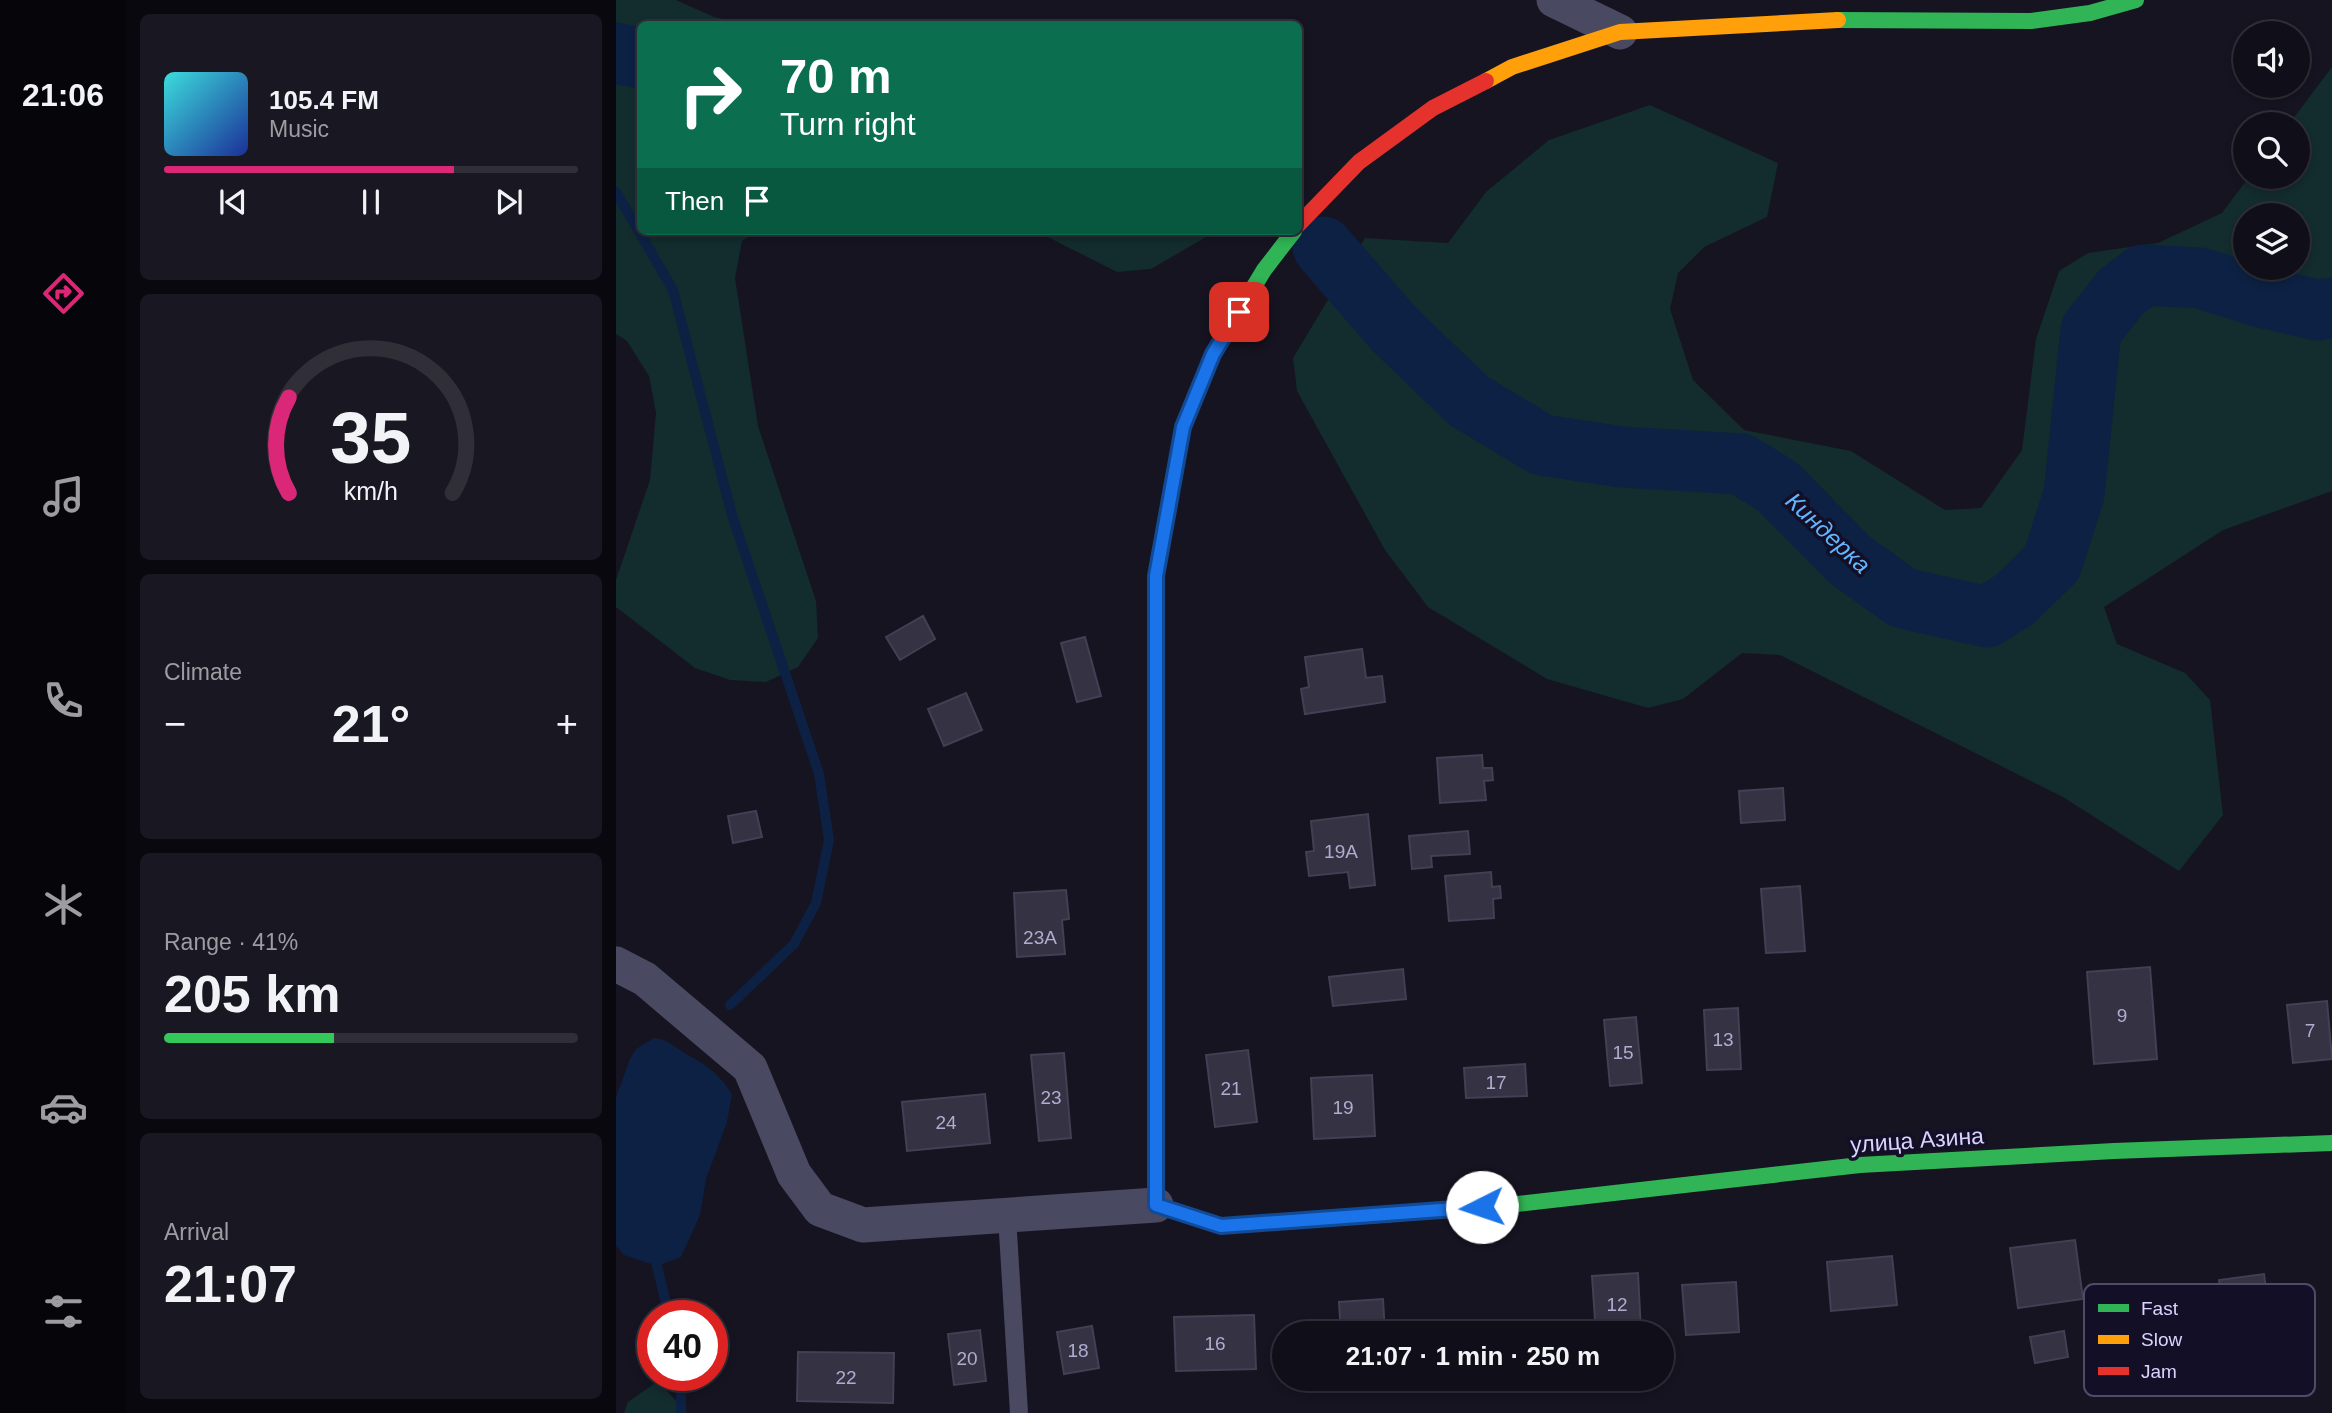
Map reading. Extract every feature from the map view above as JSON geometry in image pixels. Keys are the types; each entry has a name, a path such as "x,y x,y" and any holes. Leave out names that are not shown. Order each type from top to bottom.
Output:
{"street":[{"path":"1554,0 1620,32"},
{"path":"1302,221 1359,162 1433,108 1512,67 1620,32 1817,20 2031,21 2091,6 2136,0"},
{"path":"616,964 645,979 750,1068 794,1174 820,1209 863,1226 1156,1205 1156,576 1183,427 1213,354 1264,270 1291,235"},
{"name":"улица Азина","path":"1156,1205 1221,1226 1508,1205 1860,1165 2114,1150 2332,1143"}],"lane":[{"path":"1007,1216 1019,1413"}],"green space":[{"path":"616,0 676,0 714,17 732,21 637,21 637,235 751,235 742,241 735,278 758,426 816,601 818,638 798,667 766,682 730,680 695,668 616,607 616,580 650,480 656,413 649,376 627,341 616,334"},
{"path":"2332,67 2332,491 2223,530 2104,607 2117,644 2185,673 2210,700 2223,815 2179,871 2063,797 1780,655 1742,653 1683,699 1648,708 1547,679 1428,607 1385,550 1297,391 1293,358 1365,238 1448,243 1486,192 1549,140 1650,105 1778,163 1767,217 1704,247 1678,273 1670,309 1693,380 1744,430 1851,451 1945,510 1981,508 2022,450 2036,339 2059,271 2088,253 2158,243 2222,213 2240,189 2310,189 2310,112 2298,112"},
{"path":"1044,235 1209,235 1151,269 1117,272"},
{"path":"644,1391 667,1391 687,1413 624,1413 628,1402"}],"water":[{"path":"654,1038 667,1042 709,1068 732,1094 727,1122 706,1179 700,1215 681,1257 657,1266 624,1255 616,1245 616,1097 636,1049"}],"building":[{"path":"923,616 935,639 900,660 886,637"},
{"path":"1085,637 1101,696 1077,702 1061,643"},
{"path":"1362,649 1366,678 1382,676 1385,702 1305,714 1301,689 1309,687 1305,657"},
{"path":"966,693 982,730 944,746 928,709"},
{"path":"1482,755 1483,768 1492,768 1493,780 1484,781 1486,800 1440,803 1437,758"},
{"path":"1783,788 1785,820 1741,823 1739,791"},
{"path":"756,811 762,837 733,843 728,816"},
{"path":"1368,814 1375,885 1350,888 1348,872 1309,876 1306,852 1314,851 1311,821"},
{"path":"1468,831 1470,854 1431,856 1432,867 1412,869 1409,836"},
{"path":"1491,872 1492,887 1500,886 1501,898 1493,899 1494,918 1449,921 1445,876"},
{"path":"1800,886 1805,951 1766,953 1761,889"},
{"path":"1066,890 1069,919 1062,920 1065,954 1017,957 1014,893"},
{"path":"2150,967 2157,1059 2094,1064 2087,972"},
{"path":"1403,969 1406,999 1333,1006 1329,977"},
{"path":"2327,1001 2332,1059 2293,1063 2287,1005"},
{"path":"1738,1008 1741,1069 1707,1070 1704,1010"},
{"path":"1636,1017 1642,1083 1610,1086 1604,1020"},
{"path":"1248,1050 1257,1122 1215,1127 1206,1055"},
{"path":"1064,1053 1071,1138 1039,1141 1031,1055"},
{"path":"1525,1064 1527,1096 1466,1098 1464,1068"},
{"path":"1372,1075 1375,1136 1314,1139 1311,1078"},
{"path":"985,1094 990,1143 907,1151 902,1102"},
{"path":"2075,1240 2083,1299 2018,1308 2010,1248"},
{"path":"1892,1256 1897,1305 1831,1311 1827,1262"},
{"path":"1638,1273 1640,1321 1595,1321 1592,1276"},
{"path":"2264,1274 2265,1284 2220,1284 2219,1280"},
{"path":"1736,1282 1739,1332 1686,1335 1682,1285"},
{"path":"1383,1299 1384,1321 1340,1321 1339,1302"},
{"path":"1254,1315 1256,1369 1176,1371 1174,1317"},
{"path":"1092,1326 1099,1368 1064,1374 1057,1332"},
{"path":"980,1330 986,1381 954,1385 948,1334"},
{"path":"2064,1331 2068,1357 2035,1363 2030,1337"},
{"path":"798,1352 894,1353 893,1403 797,1401"}],"waterway":[{"name":"Киндерка","path":"616,53 637,57"},
{"path":"616,192 637,228"},
{"path":"641,235 673,290 732,515 819,774 829,840 816,903 794,944 730,1005"},
{"name":"Киндерка","path":"1323,247 1394,329 1469,401 1542,445 1622,457 1741,464 1778,487 1850,560 1903,598 1987,617 2014,600 2052,563 2074,494 2091,330 2121,292 2143,275 2200,278 2261,297 2318,310 2332,308"},
{"path":"656,1254 665,1300"},
{"path":"681,1391 681,1413"}],"traffic: fast":[{"path":"1838,20 2031,21 2090,13 2136,0"},
{"path":"1156,1099 1156,577 1183,427 1213,354 1264,270 1291,235"},
{"path":"1392,1214 1508,1205 1860,1165 2114,1151 2332,1143"}],"traffic: slow":[{"path":"1486,81 1512,67 1620,32 1838,20"},
{"path":"1156,1099 1156,1205 1221,1226 1392,1214"}],"traffic: jam":[{"path":"1302,221 1359,162 1433,108 1486,81"}],"route":[{"path":"1239,312 1213,354 1183,427 1156,576 1156,1205 1221,1226 1482,1207"}]}
